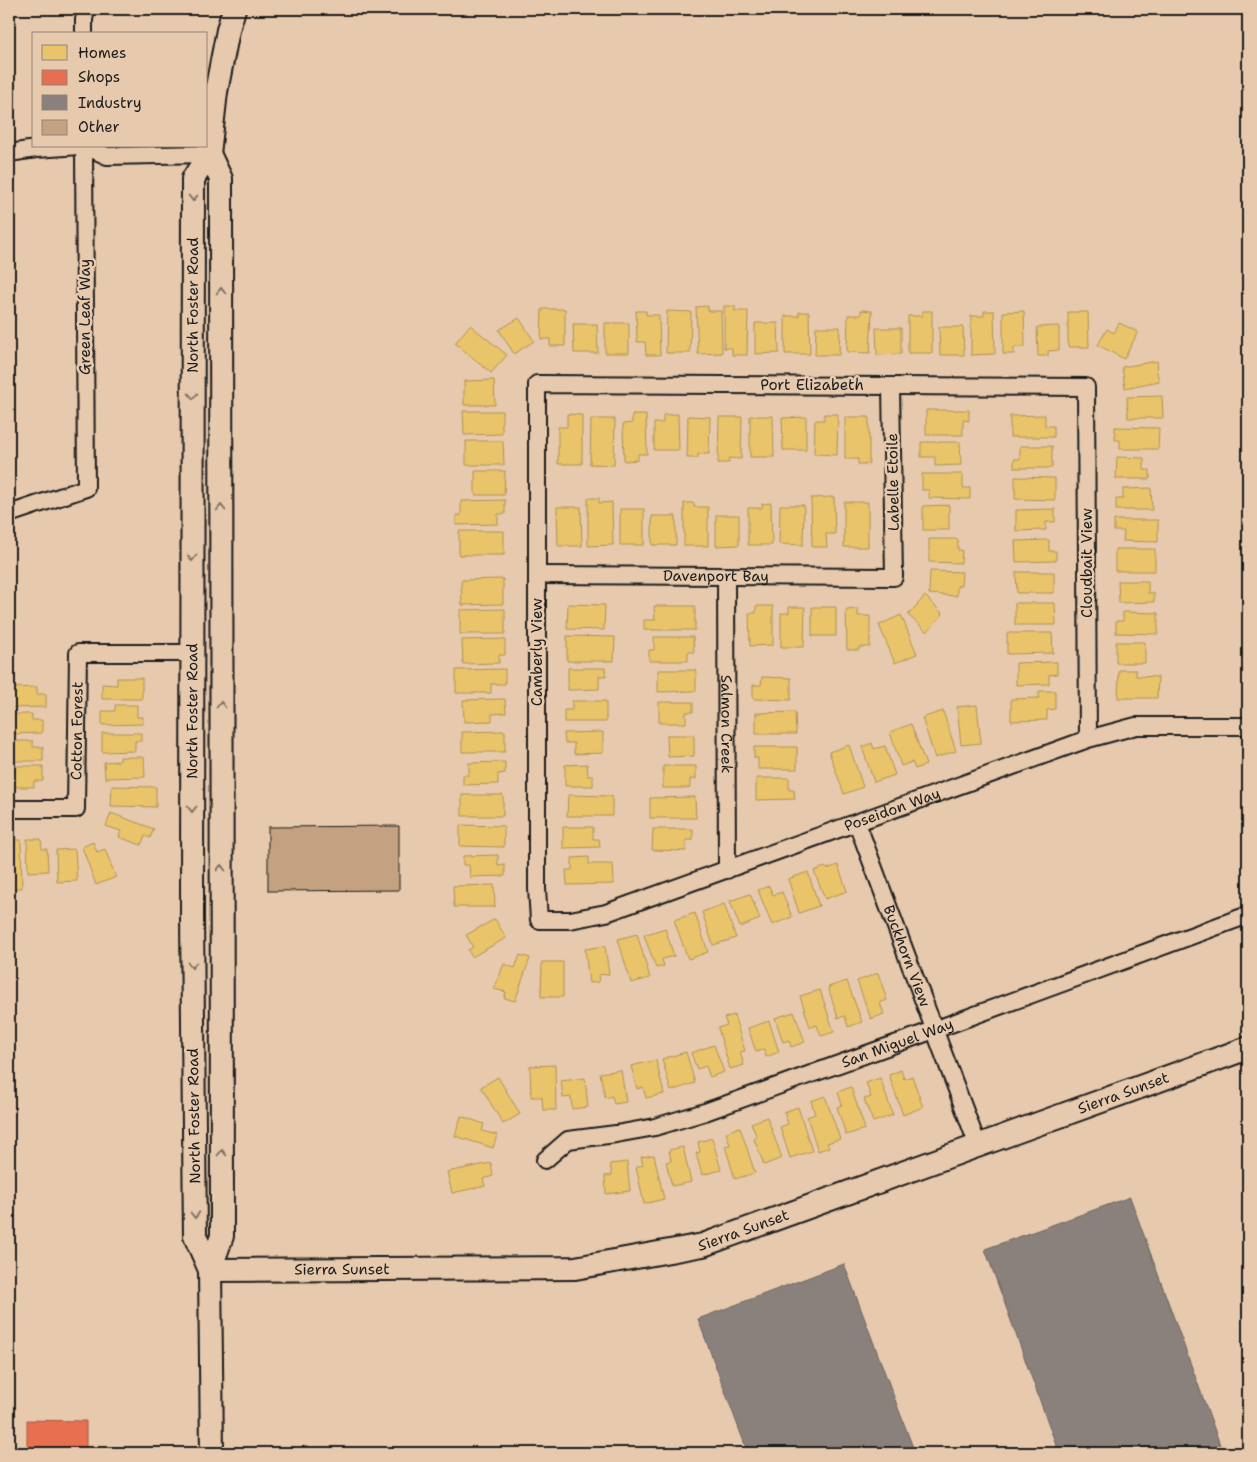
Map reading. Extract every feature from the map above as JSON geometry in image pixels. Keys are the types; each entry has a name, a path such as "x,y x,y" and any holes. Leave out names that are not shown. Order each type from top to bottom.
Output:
{"main road":[{"name":"North Foster Road","path":"212,1453 210,1270 222,1236 221,179 208,140 219,76 234,9"},
{"name":"North Foster Road","path":"205,148 193,179 192,916 195,1236 210,1270"},
{"name":"Sierra Sunset","path":"210,1270 574,1268 703,1245 1248,1048"}],"street":[{"path":"84,32 86,9"},
{"path":"9,153 62,148"},
{"name":"Green Leaf Way","path":"9,514 86,488 83,148"},
{"path":"88,148 107,156 158,148"},
{"name":"Port Elizabeth","path":"537,384 1086,387"},
{"name":"Camberly View","path":"537,384 537,889 539,920"},
{"name":"Labelle Etoile","path":"891,386 894,577"},
{"name":"Cloudbait View","path":"1086,387 1088,739"},
{"name":"Davenport Bay","path":"537,575 894,577"},
{"name":"Salmon Creek","path":"726,576 727,870"},
{"name":"Cotton Forest","path":"9,809 76,809 78,653 192,653"},
{"name":"Poseidon Way","path":"539,920 570,920 606,913 1088,739 1136,726 1248,726"},
{"name":"Buckhorn View","path":"857,822 978,1146"},
{"name":"San Miguel Way","path":"545,1160 568,1140 655,1127 706,1112 1248,915"}],"building: Homes":[{"path":"708,306 708,311 721,311 722,353 698,354 696,307"},
{"path":"724,306 735,306 735,311 748,311 747,355 732,355 732,348 724,348"},
{"path":"542,309 565,309 565,346 550,346 550,339 541,339"},
{"path":"861,310 872,311 870,353 847,352 848,315 861,315"},
{"path":"636,311 646,311 646,315 659,315 660,355 646,355 645,342 637,342"},
{"path":"667,311 691,312 690,353 666,353"},
{"path":"922,311 932,311 932,353 908,353 908,316 922,316"},
{"path":"984,311 994,311 995,354 971,355 971,316 984,316"},
{"path":"1024,311 1025,347 1014,347 1014,354 1003,354 1003,312"},
{"path":"799,312 809,312 810,354 785,354 785,316 799,316"},
{"path":"1068,312 1088,312 1089,347 1068,347"},
{"path":"519,318 534,341 514,354 499,330"},
{"path":"605,323 629,323 629,353 605,353"},
{"path":"755,323 778,323 779,353 755,354"},
{"path":"1119,323 1138,332 1124,359 1098,345 1107,329 1114,333"},
{"path":"573,324 597,324 598,353 574,353"},
{"path":"470,325 507,355 491,373 455,343"},
{"path":"1059,326 1059,350 1048,351 1048,356 1038,356 1037,327"},
{"path":"816,327 840,327 839,355 815,355"},
{"path":"939,327 963,327 964,355 940,355"},
{"path":"876,328 901,328 901,354 877,355"},
{"path":"1157,361 1158,368 1156,368 1159,381 1125,388 1122,367"},
{"path":"494,380 495,405 464,405 464,381"},
{"path":"1162,396 1163,418 1128,418 1127,397"},
{"path":"926,410 969,410 969,421 963,420 963,435 926,435"},
{"path":"463,411 502,411 502,434 464,435"},
{"path":"567,414 582,415 582,464 558,464 558,427 567,427"},
{"path":"678,414 679,450 654,450 654,423 663,423 663,415"},
{"path":"824,414 838,414 837,455 814,454 815,420 824,420"},
{"path":"632,415 646,415 647,454 638,454 638,460 624,461 623,424 632,423"},
{"path":"1045,415 1045,426 1054,426 1054,437 1010,437 1010,416"},
{"path":"688,416 710,417 709,454 698,454 698,458 687,458"},
{"path":"750,416 773,416 774,457 750,457"},
{"path":"719,417 742,417 741,459 729,458 729,463 718,463"},
{"path":"806,417 806,450 783,450 782,418"},
{"path":"845,417 869,417 869,464 858,464 858,459 845,459"},
{"path":"591,419 615,419 614,465 590,464"},
{"path":"1115,427 1159,428 1158,449 1120,449 1120,440 1115,440"},
{"path":"466,441 503,441 504,465 466,465"},
{"path":"921,442 960,442 961,465 935,466 935,457 921,457"},
{"path":"1020,446 1052,446 1052,468 1014,468 1014,459 1020,459"},
{"path":"1117,457 1144,458 1144,470 1150,470 1150,479 1116,479"},
{"path":"475,471 505,471 504,495 475,495"},
{"path":"922,474 963,474 963,488 970,488 970,499 929,498 929,490 922,490"},
{"path":"1015,477 1055,478 1055,500 1015,499"},
{"path":"1151,488 1152,510 1116,510 1116,499 1123,499 1123,489"},
{"path":"834,497 835,534 826,534 827,547 812,547 811,498"},
{"path":"588,498 599,498 599,503 612,502 613,545 588,546"},
{"path":"505,500 505,514 498,514 498,524 456,525 456,515 461,515 461,501"},
{"path":"844,502 868,502 868,547 844,547"},
{"path":"684,503 694,503 694,507 708,507 708,546 684,546"},
{"path":"771,503 772,545 748,545 748,508 762,508 762,504"},
{"path":"780,505 804,505 803,545 779,544"},
{"path":"949,505 949,530 923,530 923,506"},
{"path":"557,507 581,507 582,546 558,546"},
{"path":"620,509 644,509 644,545 620,545"},
{"path":"1055,509 1055,522 1046,522 1046,530 1016,531 1016,510"},
{"path":"716,515 739,515 739,545 716,546"},
{"path":"652,516 676,516 676,545 652,545"},
{"path":"1114,520 1158,520 1158,542 1123,541 1124,531 1114,531"},
{"path":"459,531 504,531 504,555 459,555"},
{"path":"929,539 958,539 958,550 962,550 961,563 929,562"},
{"path":"1049,540 1049,551 1056,551 1056,561 1016,562 1015,541"},
{"path":"1115,549 1155,549 1155,571 1115,571"},
{"path":"930,571 962,572 961,586 957,586 957,596 929,594"},
{"path":"1016,572 1054,572 1054,593 1017,593"},
{"path":"503,579 503,604 462,605 461,580"},
{"path":"1118,581 1148,581 1148,593 1154,593 1154,602 1119,603"},
{"path":"925,596 943,614 927,632 908,615"},
{"path":"1015,603 1055,603 1056,625 1015,625"},
{"path":"568,604 605,605 604,630 567,629"},
{"path":"654,606 695,606 695,630 644,630 644,620 655,620"},
{"path":"756,606 773,606 773,645 750,646 749,613 756,613"},
{"path":"789,607 805,607 804,647 781,647 781,613 789,613"},
{"path":"812,607 836,607 836,636 812,636"},
{"path":"505,609 505,634 460,634 460,610"},
{"path":"858,609 858,616 870,616 870,647 859,647 859,650 847,650 846,610"},
{"path":"1123,612 1158,613 1158,634 1116,633 1116,621 1123,621"},
{"path":"901,615 917,654 895,663 879,625"},
{"path":"1007,633 1052,633 1053,653 1007,654"},
{"path":"567,636 615,637 614,661 567,661"},
{"path":"654,637 693,637 694,652 688,652 688,661 649,661 649,650 654,650"},
{"path":"505,639 505,655 499,655 499,663 463,664 462,640"},
{"path":"1116,642 1145,642 1145,663 1116,663"},
{"path":"1057,662 1057,674 1049,675 1049,684 1016,685 1016,663"},
{"path":"568,668 605,668 606,676 599,676 599,689 568,690"},
{"path":"505,669 505,684 491,684 491,693 456,693 456,670"},
{"path":"658,670 696,670 696,691 658,692"},
{"path":"1119,670 1136,670 1136,676 1158,677 1157,698 1118,698"},
{"path":"762,677 791,678 791,700 753,699 753,685 761,685"},
{"path":"117,678 142,678 142,699 102,699 102,684 117,685"},
{"path":"37,687 37,694 46,694 46,707 9,708 9,688"},
{"path":"1039,691 1055,691 1055,709 1047,710 1047,720 1011,721 1011,699 1039,698"},
{"path":"505,699 506,713 492,714 492,721 464,722 463,700"},
{"path":"572,701 606,701 606,722 564,722 564,710 572,710"},
{"path":"659,702 693,702 693,712 686,712 686,723 659,723"},
{"path":"115,705 137,705 137,717 143,717 143,724 102,725 102,711 115,711"},
{"path":"977,705 981,743 961,745 957,707"},
{"path":"943,711 956,751 935,758 922,718"},
{"path":"795,712 796,734 756,734 756,713"},
{"path":"10,714 32,714 32,720 42,720 42,733 10,734"},
{"path":"911,724 926,765 915,769 912,762 901,766 890,732"},
{"path":"505,731 505,752 462,752 462,732"},
{"path":"603,732 603,753 574,754 574,743 565,743 564,733"},
{"path":"102,733 141,733 141,741 135,741 135,751 102,752"},
{"path":"667,735 694,735 694,756 668,757"},
{"path":"9,741 33,741 33,747 43,747 43,761 9,761"},
{"path":"872,743 874,749 885,746 895,775 874,782 862,747"},
{"path":"849,745 863,787 844,794 829,752"},
{"path":"754,747 797,747 797,769 758,769 758,758 754,758"},
{"path":"120,757 144,757 145,777 105,778 104,762 120,761"},
{"path":"505,762 505,773 498,774 498,784 463,785 463,775 469,775 469,763"},
{"path":"587,764 588,776 593,776 593,786 565,786 565,765"},
{"path":"9,766 43,766 43,781 34,781 34,787 9,787"},
{"path":"663,766 696,766 696,779 690,779 690,788 663,788"},
{"path":"756,778 789,778 789,790 794,790 795,799 756,800"},
{"path":"112,786 156,787 156,807 111,806"},
{"path":"462,795 503,795 503,816 462,816"},
{"path":"568,795 612,796 612,816 567,816"},
{"path":"695,797 696,818 650,818 650,798"},
{"path":"111,813 154,829 150,838 145,836 141,845 119,837 121,831 106,826"},
{"path":"460,825 504,826 504,847 460,846"},
{"path":"563,827 593,827 593,839 599,839 600,847 563,848"},
{"path":"653,829 693,829 693,840 686,840 686,851 652,850"},
{"path":"27,839 41,839 42,849 47,849 48,871 28,872"},
{"path":"9,840 21,840 22,888 9,888"},
{"path":"93,842 97,852 105,849 116,877 96,885 82,847"},
{"path":"75,849 77,881 57,882 56,850"},
{"path":"498,855 498,866 505,865 505,876 470,877 469,865 463,865 463,856"},
{"path":"589,857 589,864 613,864 614,884 567,885 566,870 572,870 572,858"},
{"path":"838,865 847,891 825,899 814,871"},
{"path":"808,872 819,906 799,913 788,879"},
{"path":"494,885 495,907 454,907 453,886"},
{"path":"769,886 773,895 782,892 792,917 772,925 758,890"},
{"path":"750,894 760,919 740,927 730,901"},
{"path":"724,904 736,938 713,945 702,912"},
{"path":"695,913 708,952 688,959 674,920"},
{"path":"495,919 506,938 472,957 468,950 473,947 466,935"},
{"path":"665,928 674,956 662,959 664,966 656,968 644,935"},
{"path":"637,934 650,978 631,983 618,939"},
{"path":"605,946 609,974 598,975 599,982 589,983 585,949"},
{"path":"520,955 530,958 515,1001 504,998 506,992 494,989 504,964 515,968"},
{"path":"542,962 563,962 563,997 541,997"},
{"path":"878,973 887,1000 880,1003 884,1014 871,1019 857,981"},
{"path":"847,981 862,1022 848,1027 845,1016 838,1018 828,987"},
{"path":"820,990 834,1032 821,1036 817,1025 810,1027 800,996"},
{"path":"794,1012 805,1042 791,1047 789,1040 783,1042 775,1018"},
{"path":"734,1015 745,1051 740,1052 744,1065 730,1069 718,1028 727,1025 724,1018"},
{"path":"769,1021 779,1052 766,1057 764,1049 756,1052 748,1028"},
{"path":"714,1045 724,1072 710,1077 706,1066 697,1069 691,1053"},
{"path":"686,1052 695,1083 671,1091 662,1059"},
{"path":"656,1060 664,1094 646,1098 643,1087 637,1089 631,1066"},
{"path":"555,1065 556,1110 543,1110 542,1097 531,1097 530,1066"},
{"path":"621,1070 626,1102 614,1104 612,1096 605,1098 600,1073"},
{"path":"901,1070 904,1079 912,1076 923,1107 903,1115 889,1075"},
{"path":"498,1077 520,1114 503,1124 481,1087"},
{"path":"585,1078 588,1107 572,1109 571,1097 563,1098 561,1081"},
{"path":"880,1078 893,1115 873,1122 864,1099 871,1097 866,1083"},
{"path":"851,1087 865,1129 846,1135 837,1107 842,1105 838,1092"},
{"path":"825,1096 840,1139 827,1143 829,1147 818,1151 807,1117 815,1114 811,1101"},
{"path":"798,1107 812,1151 790,1158 780,1127 788,1124 784,1112"},
{"path":"461,1116 484,1124 482,1131 497,1135 493,1148 455,1136"},
{"path":"767,1117 782,1158 764,1165 754,1139 757,1137 751,1123"},
{"path":"740,1127 755,1173 735,1179 725,1146 730,1145 726,1132"},
{"path":"712,1138 721,1170 702,1175 696,1153 700,1152 698,1142"},
{"path":"683,1147 691,1182 672,1186 666,1162 671,1161 669,1150"},
{"path":"654,1155 664,1199 644,1204 636,1167 643,1165 641,1157"},
{"path":"627,1162 630,1191 606,1194 605,1176 612,1175 610,1164"},
{"path":"491,1163 493,1176 483,1179 485,1186 452,1193 447,1172"}],"building: Shops":[{"path":"27,1420 86,1421 86,1453 27,1453"}],"building: Industry":[{"path":"1130,1197 1223,1453 1059,1453 985,1249"},
{"path":"844,1264 915,1453 748,1453 698,1319"}],"building: Other":[{"path":"399,826 399,890 268,891 268,827"}]}
